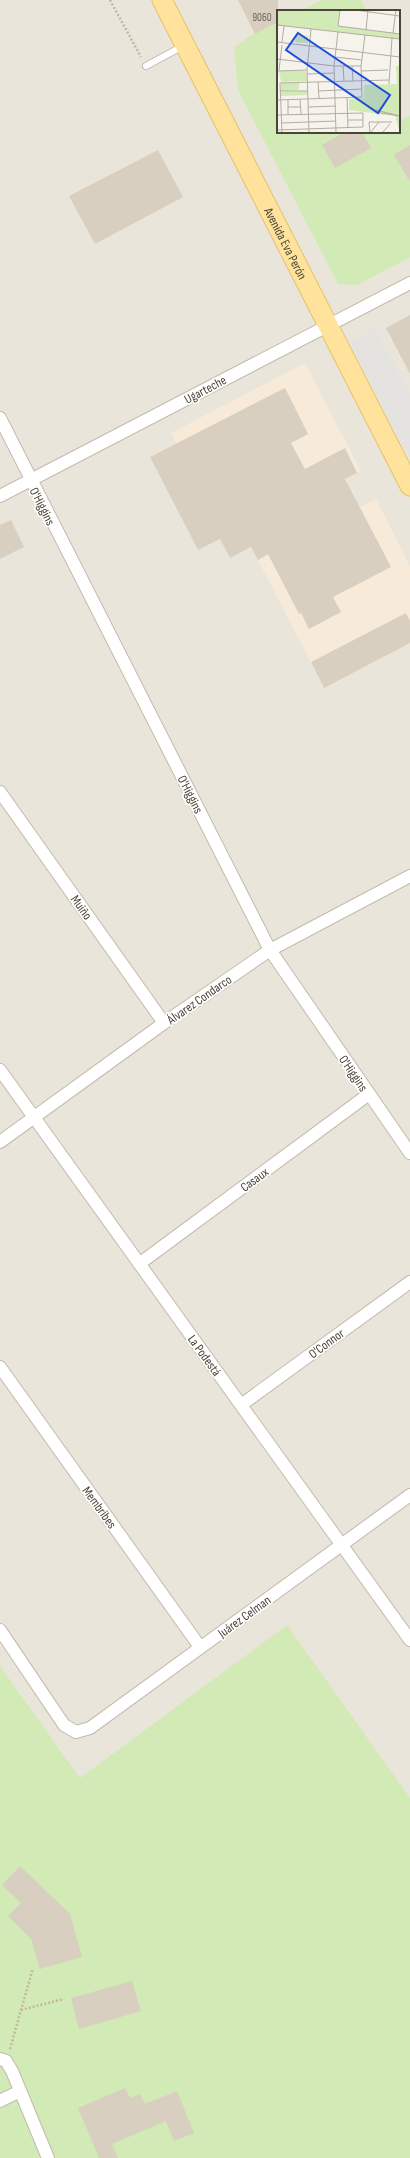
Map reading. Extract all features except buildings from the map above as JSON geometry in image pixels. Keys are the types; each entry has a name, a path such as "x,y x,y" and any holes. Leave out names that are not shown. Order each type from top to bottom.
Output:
{"main road":[{"name":"Avenida Eva Perón","path":"162,0 410,486"}],"street":[{"name":"Ugarteche","path":"0,496 410,283"},
{"name":"O'Higgins","path":"0,418 30,480 270,950 410,1153"},
{"name":"Muiño","path":"0,792 164,1023"},
{"name":"Álvarez Condarco","path":"0,1142 164,1023 270,950 410,876"},
{"name":"La Podestá","path":"0,1070 410,1640"},
{"name":"Casaux","path":"139,1264 369,1094"},
{"name":"O'Connor","path":"241,1405 410,1282"},
{"name":"Membribes","path":"0,1367 200,1647"},
{"name":"Juárez Celman","path":"0,1630 64,1725 76,1732 90,1728 410,1495"},
{"path":"3,2060 12,2071 48,2158"},
{"path":"0,2101 20,2091"}],"lane":[{"path":"146,66 185,45"}],"path":[{"path":"110,0 146,66"},
{"path":"3,2060 21,2010 33,1968"},
{"path":"21,2010 64,1999"}],"shaded area":[{"path":"0,0 410,0 410,2158 0,2158"},
{"path":"375,328 410,395 410,458 350,342"},
{"path":"305,363 361,471 243,532 251,547 230,558 220,539 198,550 150,457 176,444 171,433"},
{"path":"376,499 410,566 410,643 324,688 258,560"}],"green space":[{"path":"322,0 361,0 366,10 302,10"},
{"path":"277,22 277,133 400,133 400,121 410,116 410,257 357,285 338,284 238,90 234,48 248,37"},
{"path":"287,1625 410,1798 410,2158 0,2158 0,1666 80,1778"}]}
